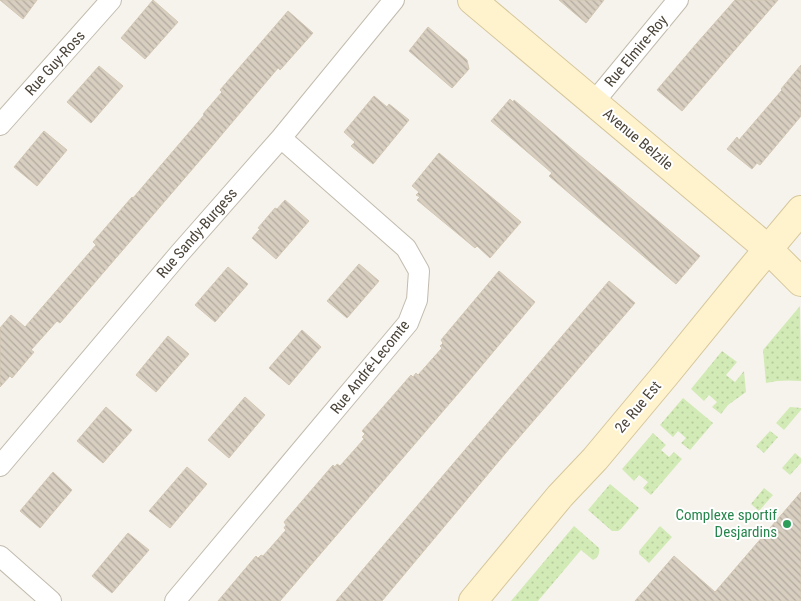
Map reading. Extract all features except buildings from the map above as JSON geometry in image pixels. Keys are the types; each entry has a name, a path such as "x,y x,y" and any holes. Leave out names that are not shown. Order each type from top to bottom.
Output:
{"street":[{"name":"Rue Guy-Ross","path":"0,125 111,0"},
{"name":"Rue Sandy-Burgess","path":"0,466 179,254 281,138 394,0"},
{"name":"Avenue Belzile","path":"472,0 768,249 801,282"},
{"name":"Rue Elmire-Roy","path":"594,102 678,0"},
{"name":"Rue André-Lecomte","path":"175,601 408,323 417,300 419,271 406,248 281,138"},
{"name":"2e Rue Est","path":"473,601 560,496 595,459 801,210"},
{"path":"0,556 51,601"}],"green space":[{"path":"800,306 801,381 766,383 763,350"},
{"path":"722,351 737,362 726,375 735,382 744,371 746,392 728,405 721,414 712,407 717,402 709,395 704,401 691,389"},
{"path":"683,398 713,423 690,450 681,443 686,438 678,431 673,437 660,425"},
{"path":"790,407 801,408 801,410 784,430 776,423"},
{"path":"770,431 778,437 764,453 756,446"},
{"path":"653,433 666,445 661,450 669,457 674,452 682,459 651,495 643,488 648,482 639,475 634,481 622,469"},
{"path":"795,453 801,458 801,463 790,475 782,468"},
{"path":"610,484 639,508 618,531 612,531 588,510"},
{"path":"764,488 773,495 759,511 751,504"},
{"path":"574,526 599,548 597,557 593,560 581,550 538,601 511,601"},
{"path":"660,526 672,537 649,563 639,554 639,551"}],"place":[{"name":"Complexe sportif Desjardins","path":"787,524"}]}
